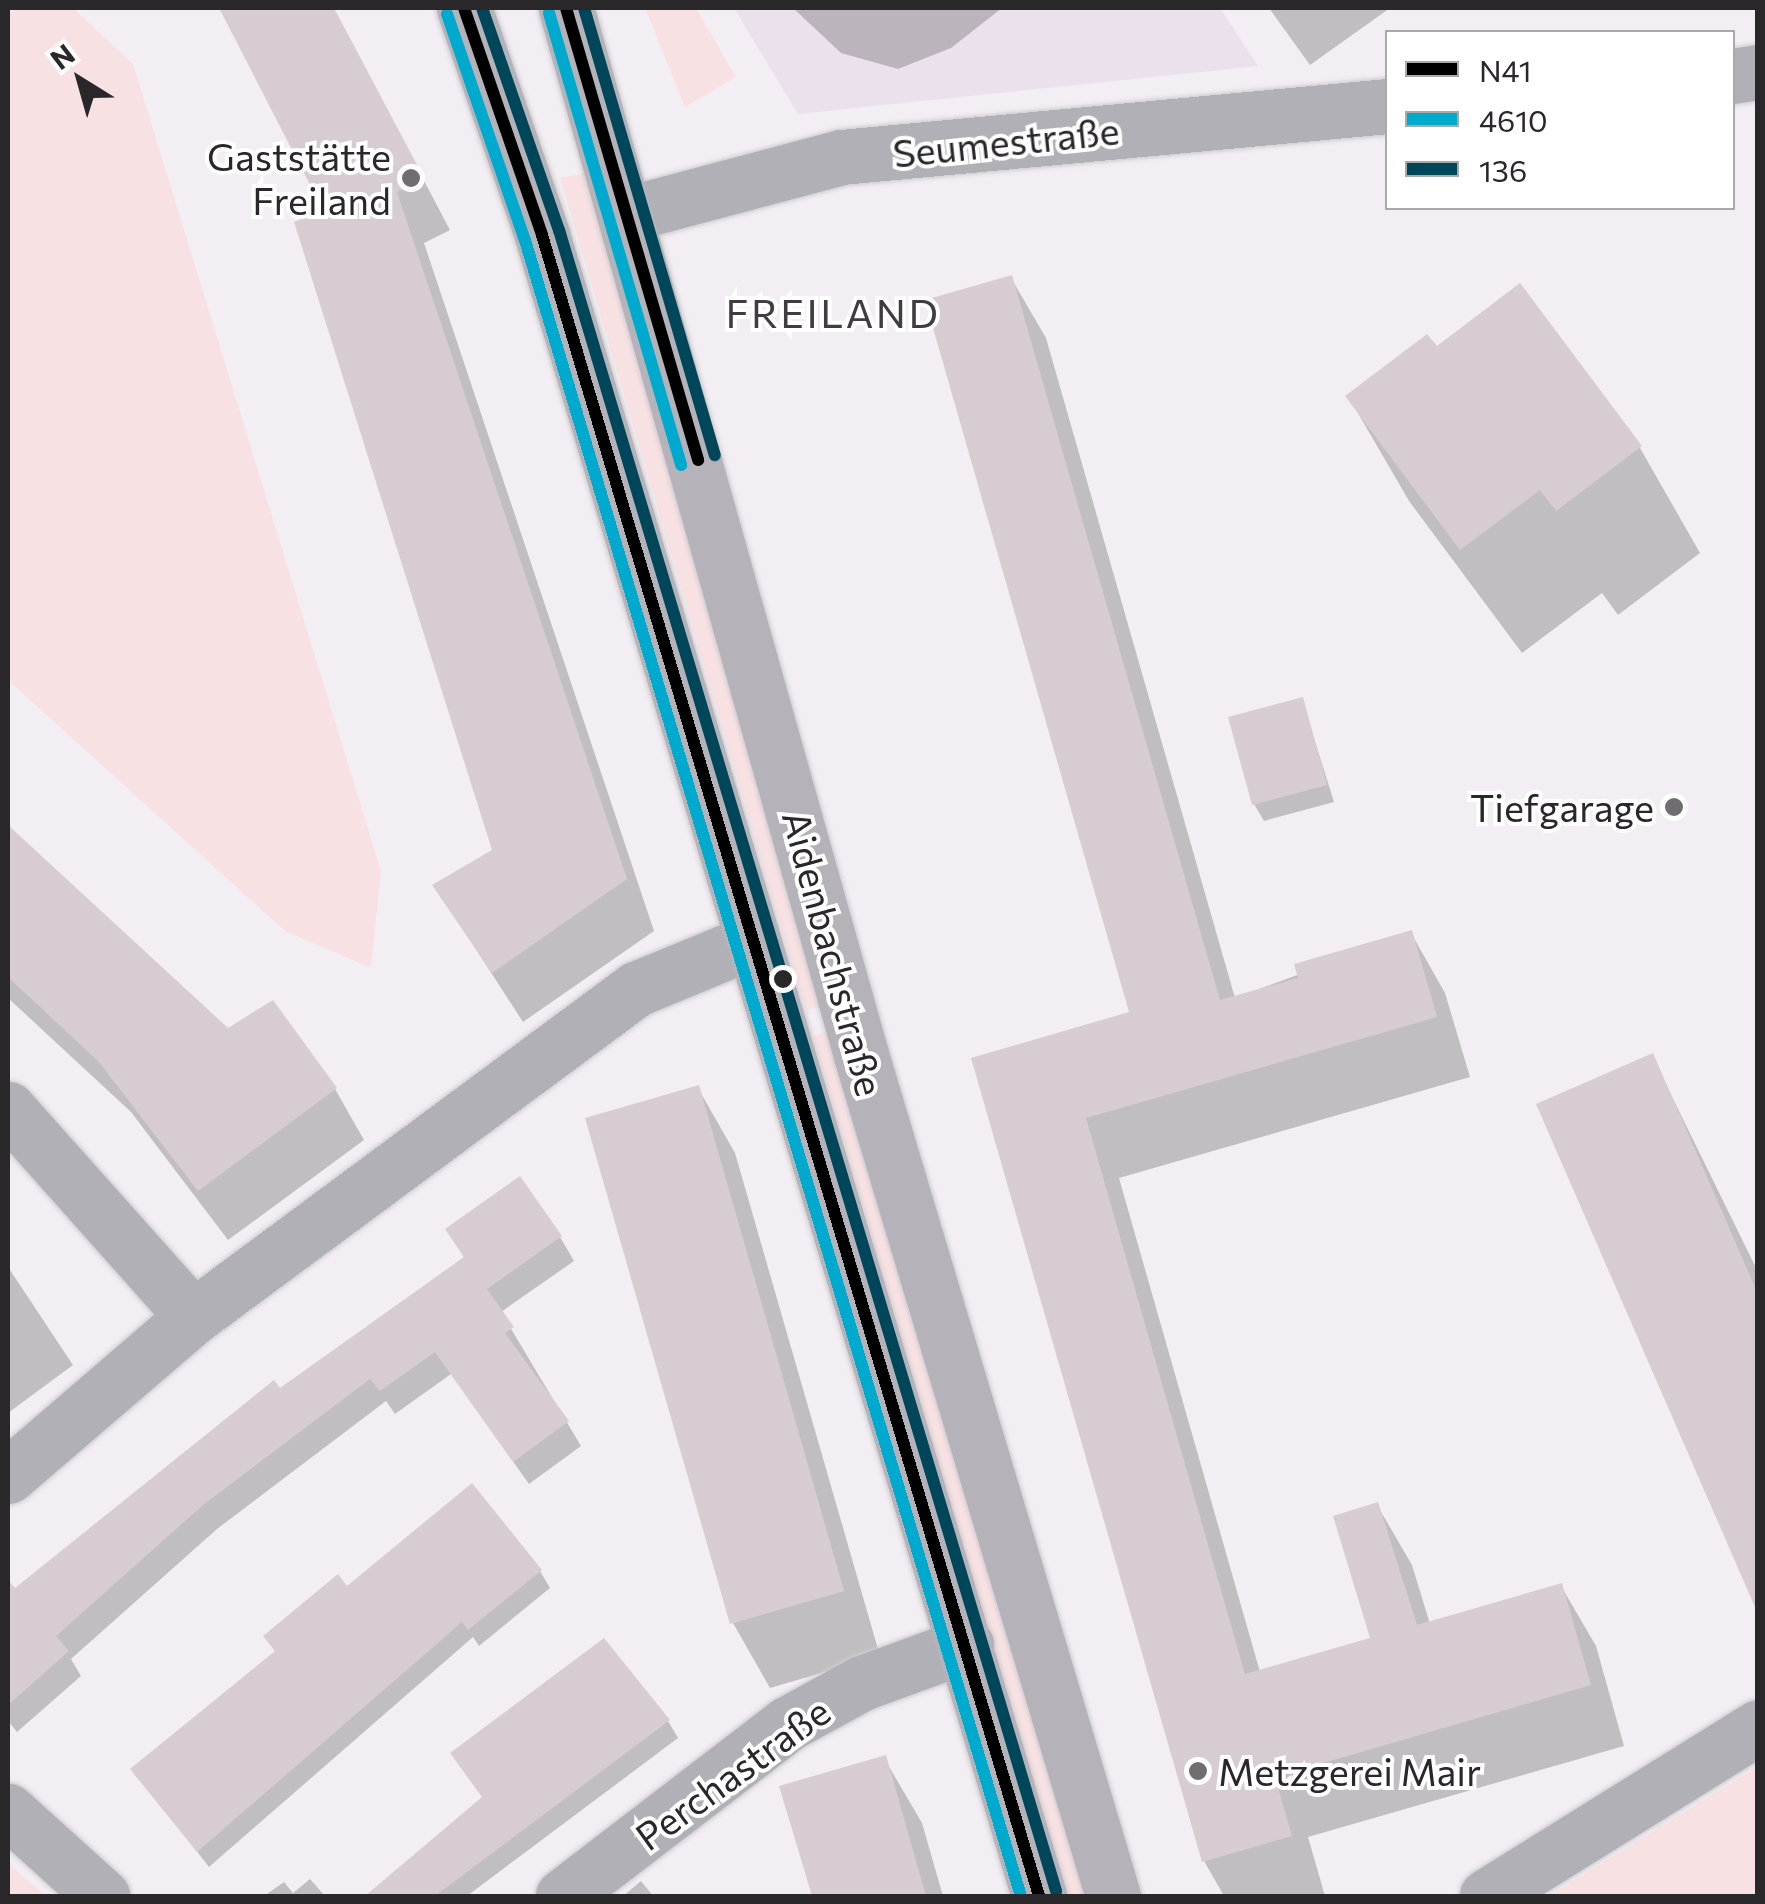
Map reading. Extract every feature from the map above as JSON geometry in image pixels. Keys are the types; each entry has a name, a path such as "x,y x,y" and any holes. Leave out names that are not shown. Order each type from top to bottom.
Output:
{"main road":[{"name":"Aidenbachstraße","path":"464,8 542,235 750,942 1039,1896"},
{"name":"Aidenbachstraße","path":"566,8 631,213 861,1055 1113,1896"}],"street":[{"name":"Seumestraße","path":"631,213 841,157 1385,106"},
{"path":"8,1476 193,1317 636,989 750,942"},
{"path":"8,1109 193,1317"},
{"name":"Perchastraße","path":"564,1896 787,1724 862,1682 966,1645"},
{"path":"1488,1896 1758,1727"},
{"path":"8,1811 102,1896"}],"shaded area":[{"path":"21,8 73,8 133,64 381,871 371,968 285,931 8,680 8,13"},
{"path":"645,8 696,8 736,77 685,107"},
{"path":"734,8 1220,8 1258,66 798,114"},
{"path":"596,171 820,1006 806,1010 560,178"},
{"path":"829,1032 1089,1896 1067,1896 813,1036"},
{"path":"1757,1767 1757,1896 1549,1896"},
{"path":"8,1863 46,1896 8,1896"}],"building":[{"path":"219,8 334,8 424,178 397,192 627,879 492,973 432,885 492,850 294,222 323,210"},
{"path":"1012,275 1220,1000 1298,978 1294,964 1412,930 1437,1017 1086,1118 1245,1674 1370,1638 1333,1516 1378,1502 1417,1625 1562,1583 1591,1685 1275,1777 1292,1836 1202,1862 971,1058 1129,1012 925,300"},
{"path":"1520,283 1642,446 1556,511 1540,490 1460,550 1345,396 1427,334 1437,346"},
{"path":"1303,697 1327,785 1252,805 1228,717"},
{"path":"8,825 228,1028 273,1000 337,1088 198,1191 99,1062 8,977"},
{"path":"1653,1053 1758,1294 1758,1614 1536,1104"},
{"path":"699,1085 844,1591 730,1624 585,1118"},
{"path":"520,1176 562,1236 487,1289 514,1327 505,1333 569,1421 513,1462 435,1352 380,1391 370,1379 203,1505 56,1636 69,1651 8,1705 8,1580 15,1588 274,1380 280,1388 464,1257 445,1229"},
{"path":"472,1483 542,1570 468,1630 462,1622 197,1852 130,1769 275,1651 263,1636 338,1574 347,1586"},
{"path":"604,1638 670,1720 435,1896 365,1896 482,1797 450,1753"},
{"path":"886,1755 926,1896 812,1896 779,1786"}],"transit line":[{"name":"N41","path":"464,8 542,235 1039,1896"},
{"name":"136","path":"482,8 559,230 1056,1891"},
{"name":"N41","path":"566,8 698,460"},
{"name":"136","path":"584,8 715,455"},
{"name":"4610","path":"549,13 681,465"},
{"name":"4610","path":"447,14 525,240 1021,1896"}],"place":[{"name":"Gaststätte Freiland","path":"411,178"},
{"name":"Tiefgarage","path":"1674,807"},
{"name":"Metzgerei Mair","path":"1198,1771"}],"district":[{"name":"FREILAND","path":"833,312"}]}
